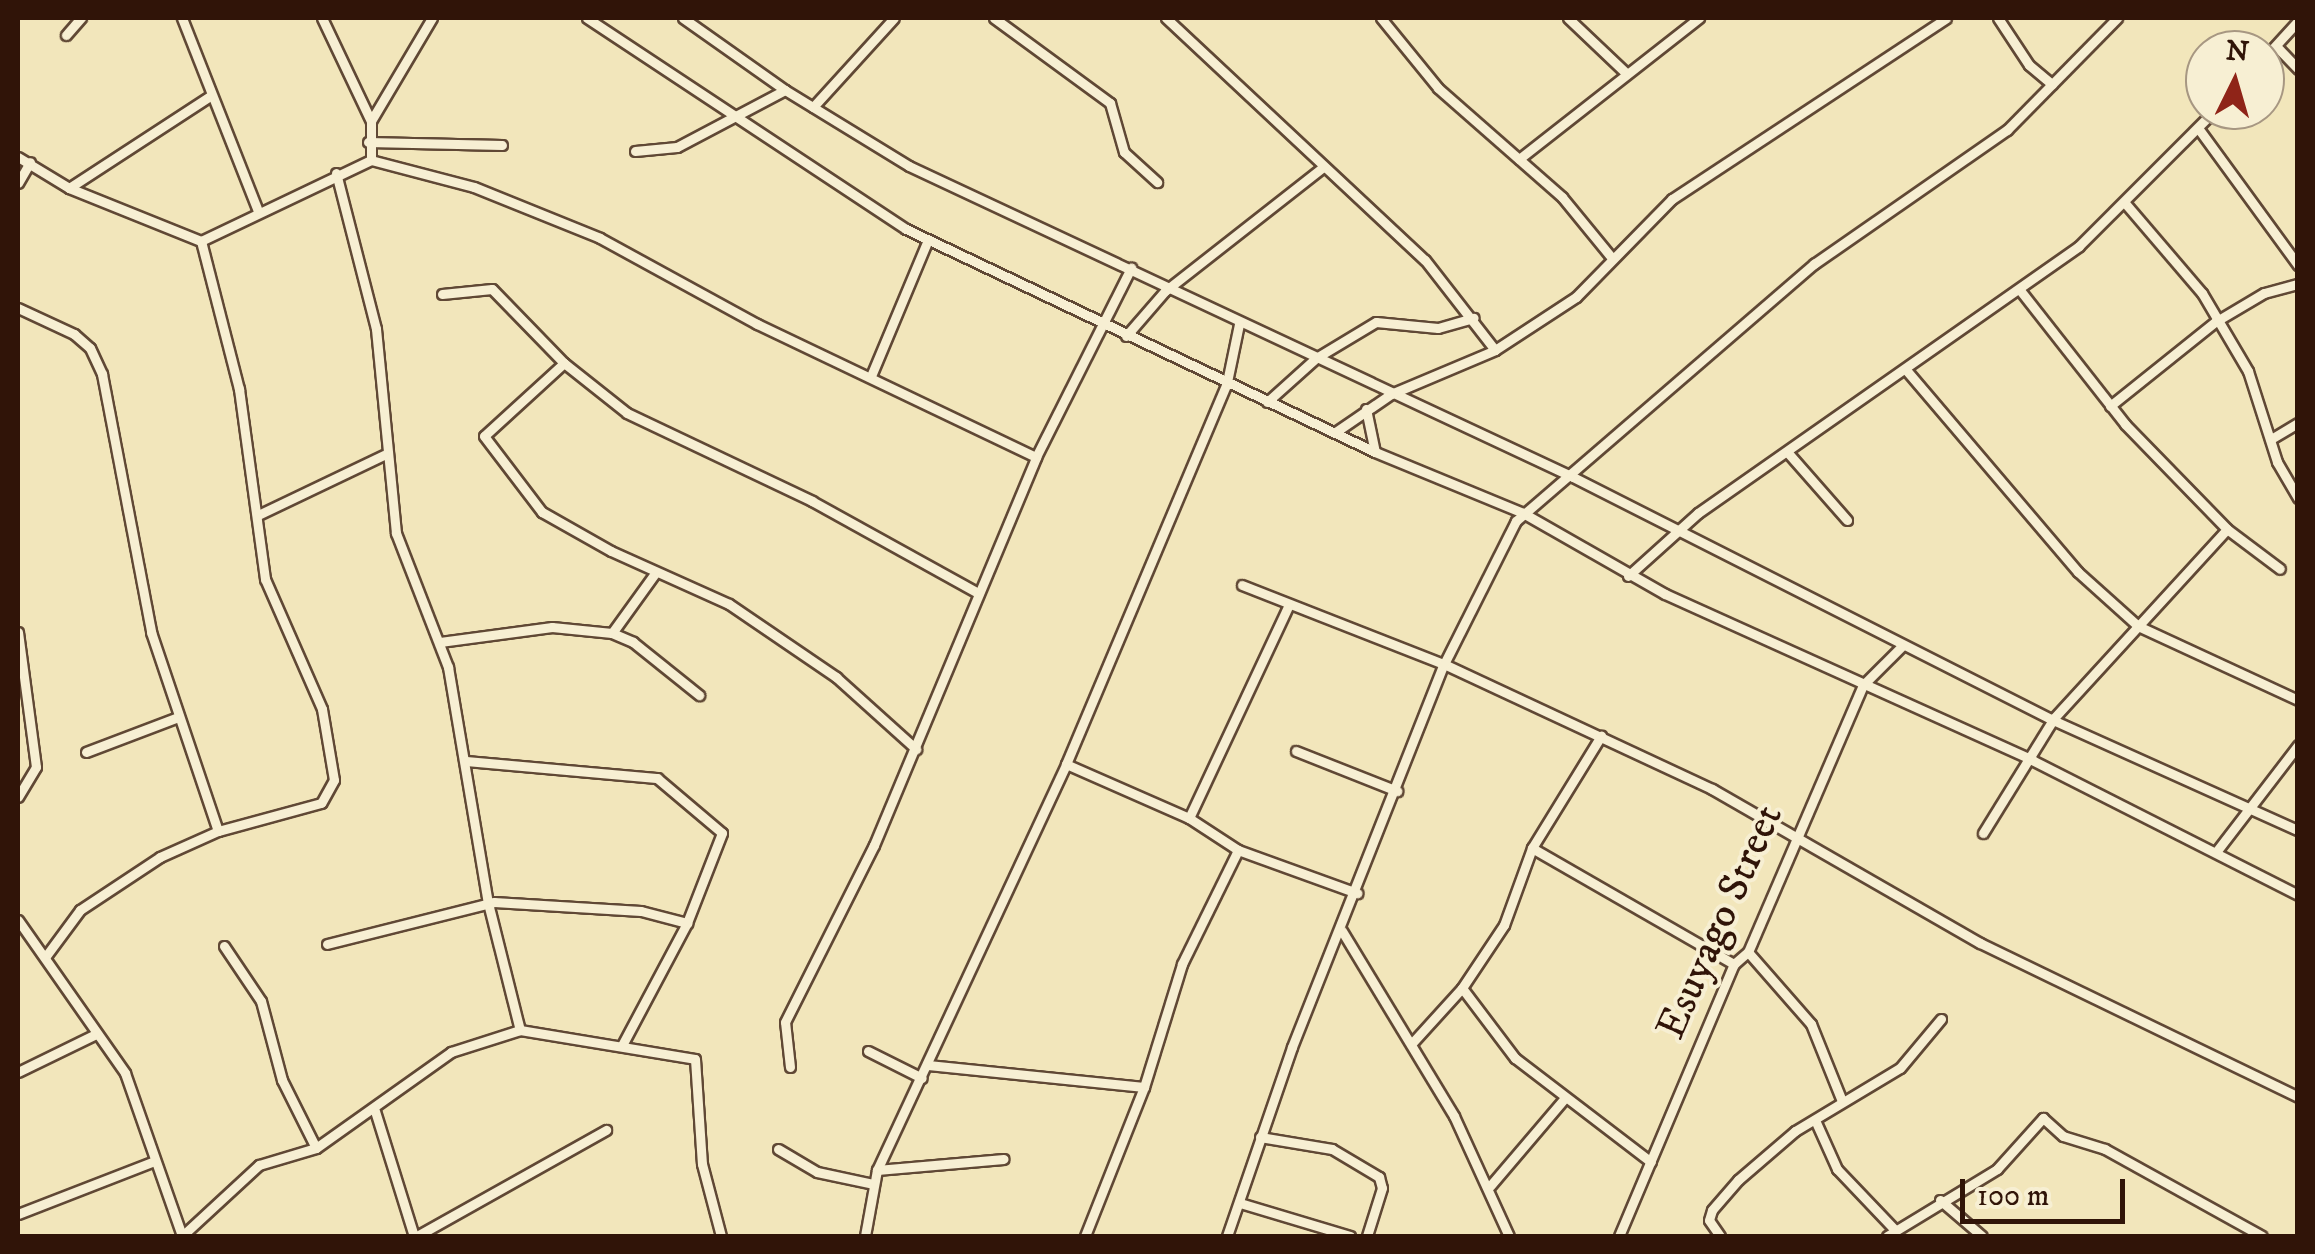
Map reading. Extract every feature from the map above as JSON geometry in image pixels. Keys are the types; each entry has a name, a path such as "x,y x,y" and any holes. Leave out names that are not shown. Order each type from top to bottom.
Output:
{"street":[{"path":"66,35 82,18"},
{"path":"182,18 258,211"},
{"path":"322,18 371,121"},
{"path":"371,160 371,121 432,18"},
{"path":"588,18 732,118 928,240 1375,452 1523,513 1628,576 2032,760 2298,896"},
{"path":"684,18 784,90 909,166 1131,268 1165,290 1573,477 1901,647 2054,721 2298,830"},
{"path":"813,107 894,18"},
{"path":"994,18 1110,102 1124,152 1156,182"},
{"path":"1166,18 1425,260 1474,318 1495,350"},
{"path":"1381,18 1438,88 1519,158 1612,258"},
{"path":"1568,18 1625,72"},
{"path":"1519,158 1699,18"},
{"path":"1337,431 1390,394 1495,350 1576,297 1672,199 1946,18"},
{"path":"1998,18 2029,65 2052,84"},
{"path":"1227,1236 1260,1137 1444,664 1523,513 1573,477 1814,264 2007,130 2117,18"},
{"path":"635,152 677,147 784,90"},
{"path":"69,188 210,96"},
{"path":"1628,576 1678,530 2020,290 2125,202 2196,130"},
{"path":"2199,130 2298,265"},
{"path":"368,142 502,145"},
{"path":"18,158 69,188 201,241 336,173 371,160 474,187 600,238 756,324 1036,457"},
{"path":"18,182 30,162"},
{"path":"1126,336 1165,290 1323,167"},
{"path":"336,173 376,329 384,454 399,549 440,642 466,761 488,903 520,1030"},
{"path":"2125,202 2202,293 2215,322 2248,371 2298,498"},
{"path":"871,376 928,240"},
{"path":"46,956 80,910 160,857 218,831 322,803 334,780 322,709 265,579 238,389 201,241"},
{"path":"790,1068 786,1022 916,749 1036,457 1131,268"},
{"path":"2110,406 2215,322 2264,292 2298,284"},
{"path":"442,294 492,289 564,363 627,413 812,501 978,593"},
{"path":"2020,290 2110,406 2227,530 2280,569"},
{"path":"18,308 74,334 90,348 102,374 150,632 218,831"},
{"path":"1267,402 1316,358 1376,322 1438,328 1474,318"},
{"path":"866,1236 877,1170 1066,764 1227,382 1239,324"},
{"path":"564,363 484,436 542,512 656,572 729,604 836,677 916,749"},
{"path":"1907,372 2078,572 2138,626 2298,700"},
{"path":"1366,409 1375,452"},
{"path":"2272,439 2298,423"},
{"path":"258,515 384,454"},
{"path":"1789,454 1847,520"},
{"path":"1984,833 2054,721 2227,530"},
{"path":"612,633 656,572"},
{"path":"1242,586 1444,664 1601,736 1795,832 1868,884 2298,1098"},
{"path":"1190,818 1289,605"},
{"path":"440,642 552,626 612,633 634,642 699,696"},
{"path":"18,632 36,767 18,797"},
{"name":"Esuyago Street","path":"1620,1236 1734,964 1748,952 1795,832 1863,685 1901,647"},
{"path":"86,752 178,717"},
{"path":"1414,1042 1462,988 1504,925 1532,848 1601,736"},
{"path":"2216,852 2298,745"},
{"path":"1296,751 1397,791"},
{"path":"466,761 662,781 722,833 687,923 622,1044"},
{"path":"1066,764 1190,818 1238,850 1357,893"},
{"path":"1532,848 1734,964"},
{"path":"1085,1236 1144,1087 1182,964 1238,850"},
{"path":"327,944 488,903 641,911 687,923"},
{"path":"18,920 125,1073 152,1162 182,1236 249,1171 316,1148 374,1111 451,1052 520,1030 694,1059 702,1164 721,1236"},
{"path":"1342,931 1414,1042 1490,1186 1509,1236"},
{"path":"224,946 261,1002 282,1080 316,1148"},
{"path":"1748,952 1811,1024 1842,1101"},
{"path":"1462,988 1515,1058 1651,1162"},
{"path":"1720,1236 1709,1220 1712,1210 1738,1180 1842,1101 1900,1068 1941,1019"},
{"path":"18,1072 96,1034"},
{"path":"868,1052 922,1078"},
{"path":"928,1065 1144,1087"},
{"path":"1490,1186 1566,1098"},
{"path":"374,1111 415,1236 606,1130"},
{"path":"1815,1120 1837,1169 1891,1233 1997,1169 2043,1118 2063,1136 2105,1149 2262,1236"},
{"path":"1260,1137 1332,1149 1379,1177 1382,1188 1366,1236"},
{"path":"778,1149 817,1172 873,1184"},
{"path":"877,1170 1004,1159"},
{"path":"18,1214 152,1162"},
{"path":"1940,1200 1982,1236"},
{"path":"1240,1203 1350,1236"}]}
